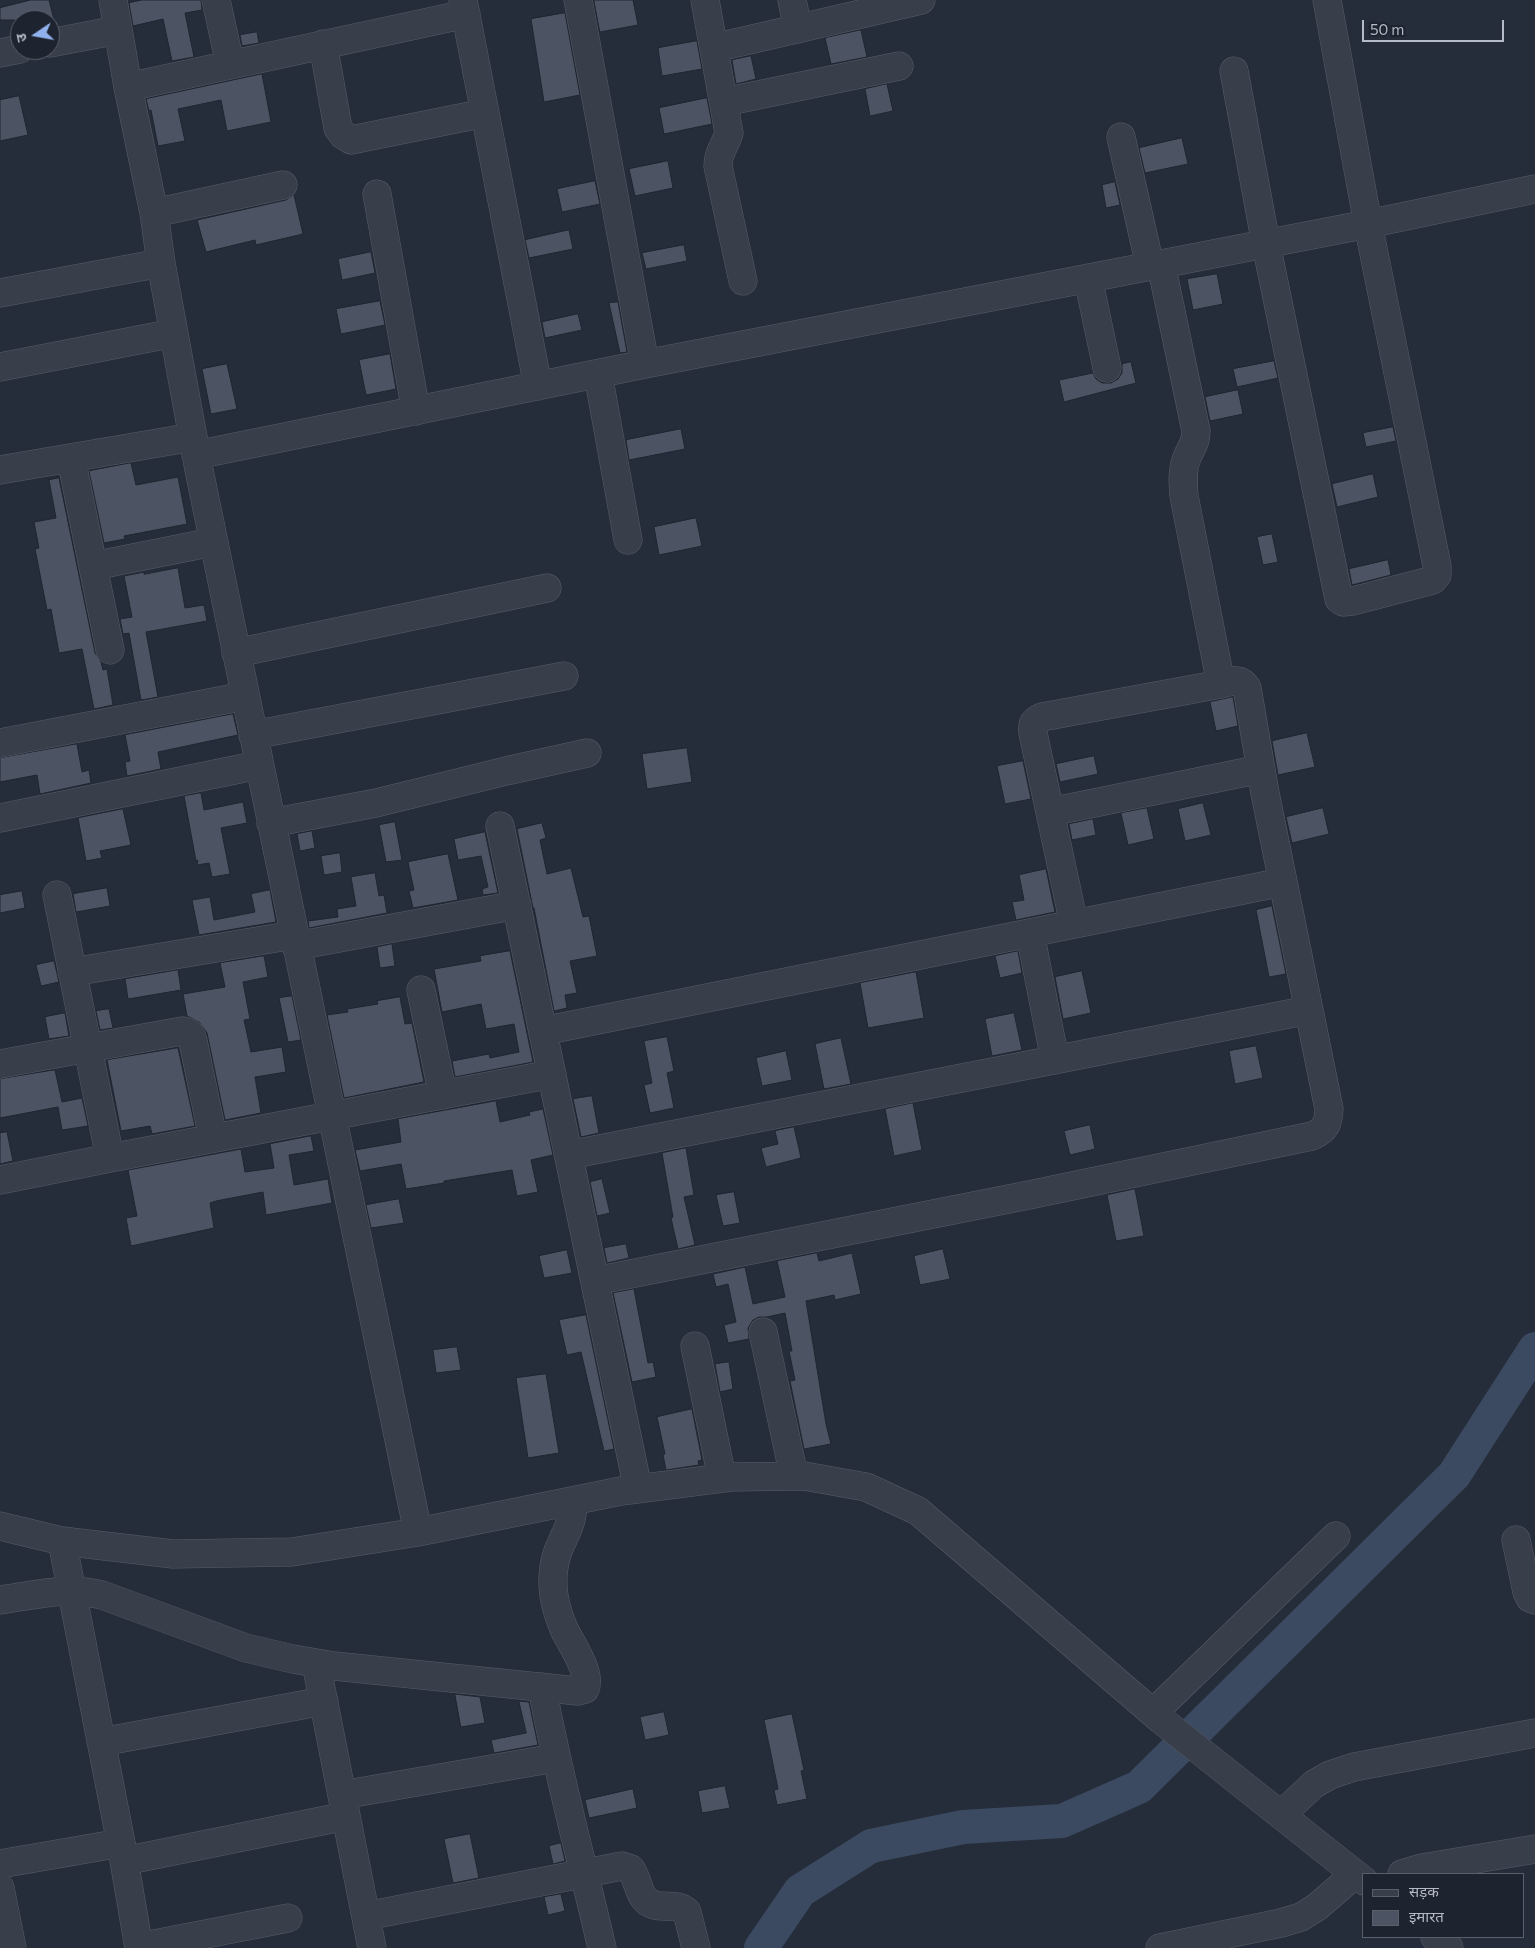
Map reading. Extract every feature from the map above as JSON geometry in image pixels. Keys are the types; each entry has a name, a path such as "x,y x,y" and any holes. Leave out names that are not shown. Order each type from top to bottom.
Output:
{"street":[{"path":"113,0 213,542 418,1532"},
{"path":"216,0 230,64"},
{"path":"578,0 645,364"},
{"path":"705,0 729,133 727,142 718,156 718,166 743,281"},
{"path":"792,0 798,29"},
{"path":"714,48 921,0"},
{"path":"1234,71 1266,244 1338,599 1343,602 1352,601 1433,580 1437,575 1368,224 1328,0"},
{"path":"128,87 323,44 464,7 538,386"},
{"path":"60,41 118,30"},
{"path":"323,44 338,128 343,135 351,140 485,114"},
{"path":"724,102 899,66"},
{"path":"1122,136 1156,265 1196,431 1196,442 1185,462 1183,476 1184,496 1221,684"},
{"path":"154,214 283,184"},
{"path":"0,470 71,458 194,446 416,411 645,364 1535,190"},
{"path":"377,194 416,411"},
{"path":"0,294 161,264"},
{"path":"1088,278 1107,368"},
{"path":"0,367 174,333"},
{"path":"598,374 628,540"},
{"path":"71,458 110,650"},
{"path":"93,566 213,542"},
{"path":"236,653 547,588"},
{"path":"253,735 564,676"},
{"path":"595,1281 1029,1195 1323,1132 1328,1122 1329,1109 1260,769 1247,688 1244,682 1239,680 1042,717 1035,720 1032,726 1033,734 1074,924"},
{"path":"0,743 245,696"},
{"path":"271,823 376,803 506,770 586,753"},
{"path":"0,818 259,766"},
{"path":"1050,812 1260,769"},
{"path":"500,826 638,1489"},
{"path":"543,1031 1283,882"},
{"path":"57,895 110,1158"},
{"path":"72,972 295,941 517,906"},
{"path":"1030,933 1055,1060"},
{"path":"421,990 443,1095"},
{"path":"569,1155 1309,1010"},
{"path":"0,1064 182,1031 191,1034 213,1138"},
{"path":"0,1180 552,1074"},
{"path":"763,1332 794,1476"},
{"path":"695,1346 722,1478"},
{"path":"0,1526 62,1541 173,1554 292,1552 418,1532 638,1489 722,1478 804,1476 866,1487 918,1512 1156,1716 1360,1877 1301,1918 1281,1924 1160,1948"},
{"path":"0,1600 72,1590 102,1595 246,1648 316,1663 578,1691 585,1689 588,1684 580,1661 563,1628 554,1597 553,1577 557,1553 573,1515 573,1501"},
{"path":"1156,1716 1336,1536"},
{"path":"1516,1540 1527,1592 1535,1600"},
{"path":"62,1541 139,1948 288,1918"},
{"path":"316,1663 372,1948"},
{"path":"542,1687 555,1758 602,1948"},
{"path":"101,1742 324,1701"},
{"path":"1281,1816 1314,1784 1330,1774 1354,1767 1535,1733"},
{"path":"0,1864 122,1852 555,1758"},
{"path":"1405,1873 1422,1868 1535,1849"},
{"path":"366,1916 622,1866 631,1869 644,1899 651,1904 660,1907 684,1908 687,1912 696,1948"},
{"path":"0,1888 12,1948"},
{"path":"1436,1938 1449,1948"}],"building":[{"path":"31,0 49,0 52,10 10,10 10,20 0,20 0,8"},
{"path":"142,0 201,0 202,10 185,13 194,57 172,61 163,19 133,26 129,3"},
{"path":"594,0 633,0 638,25 600,32"},
{"path":"565,13 580,95 544,102 531,19"},
{"path":"861,30 867,57 831,64 825,38"},
{"path":"257,32 259,43 242,46 240,35"},
{"path":"697,41 702,69 662,76 658,48"},
{"path":"751,56 756,79 736,84 732,60"},
{"path":"262,74 271,122 227,131 221,100 178,109 185,141 158,146 151,110 149,111 146,99"},
{"path":"887,84 893,111 870,116 865,89"},
{"path":"19,96 28,135 0,141 0,100"},
{"path":"707,98 712,124 664,134 659,108"},
{"path":"1182,138 1188,164 1145,173 1139,148"},
{"path":"668,161 673,188 635,196 629,169"},
{"path":"595,181 600,204 562,212 557,189"},
{"path":"1115,182 1120,205 1106,208 1102,185"},
{"path":"294,195 303,234 256,245 255,240 206,252 197,220 286,200"},
{"path":"569,230 573,249 529,258 525,240"},
{"path":"684,245 687,261 646,269 642,253"},
{"path":"371,252 375,273 342,280 338,259"},
{"path":"1217,274 1223,304 1193,310 1187,279"},
{"path":"380,301 385,325 341,334 336,309"},
{"path":"618,302 627,352 620,353 609,303"},
{"path":"578,314 582,330 545,338 542,322"},
{"path":"390,354 396,389 366,395 359,360"},
{"path":"1274,361 1278,378 1237,387 1233,369"},
{"path":"1131,362 1136,383 1064,402 1059,380 1093,373 1096,379 1102,383 1111,383 1118,379 1122,373 1122,364"},
{"path":"227,364 237,409 211,414 202,369"},
{"path":"1238,390 1243,414 1210,421 1205,397"},
{"path":"1393,427 1396,441 1366,447 1363,433"},
{"path":"681,429 685,449 629,460 626,440"},
{"path":"131,463 136,485 178,477 187,524 124,536 125,539 104,543 89,471"},
{"path":"1373,474 1378,497 1337,507 1332,484"},
{"path":"59,478 95,653 101,662 103,670 107,669 113,705 94,709 82,649 59,653 51,609 47,610 35,549 39,548 34,522 56,518 49,480"},
{"path":"696,518 702,546 659,555 654,527"},
{"path":"1272,534 1278,562 1263,565 1257,537"},
{"path":"1388,560 1391,575 1352,585 1349,569"},
{"path":"178,568 185,608 204,605 207,621 146,632 158,697 141,700 129,633 123,634 120,619 132,617 124,576"},
{"path":"1233,697 1238,726 1216,731 1210,702"},
{"path":"233,714 238,735 158,752 161,769 127,776 125,762 130,761 125,735"},
{"path":"1307,733 1315,767 1278,775 1272,741"},
{"path":"77,744 82,772 89,770 91,783 40,794 37,775 0,782 0,758"},
{"path":"687,748 692,782 647,789 642,754"},
{"path":"1094,756 1098,774 1060,782 1056,764"},
{"path":"1023,761 1031,799 1005,804 997,766"},
{"path":"201,793 204,810 243,802 247,823 221,828 230,874 212,877 209,863 197,865 198,860 196,861 184,796"},
{"path":"1203,803 1211,835 1185,841 1178,809"},
{"path":"1147,808 1154,839 1128,845 1121,813"},
{"path":"1323,808 1329,834 1292,843 1286,817"},
{"path":"123,809 131,845 100,851 102,858 86,861 78,818"},
{"path":"1093,819 1096,835 1072,840 1069,824"},
{"path":"395,822 402,860 386,862 379,825"},
{"path":"542,823 546,838 540,840 547,874 571,868 583,917 589,916 597,956 570,961 577,993 565,995 567,1008 554,1011 517,829"},
{"path":"312,831 315,848 300,851 297,834"},
{"path":"485,832 498,893 483,895 482,889 488,887 481,856 458,860 454,839"},
{"path":"340,853 342,872 324,875 321,856"},
{"path":"448,854 458,900 413,908 409,891 414,890 408,862"},
{"path":"1046,869 1055,912 1016,920 1012,902 1024,900 1019,875"},
{"path":"375,873 379,896 384,895 387,913 309,928 308,921 338,917 337,909 356,906 351,877"},
{"path":"107,888 110,906 76,912 73,894"},
{"path":"270,890 276,922 199,935 192,900 210,897 214,920 255,912 251,894"},
{"path":"22,891 25,908 0,913 0,895"},
{"path":"1272,906 1286,974 1269,977 1256,910"},
{"path":"392,944 395,966 380,968 377,947"},
{"path":"510,951 533,1062 455,1077 452,1061 489,1054 490,1058 519,1052 514,1024 486,1029 481,1004 442,1012 434,969 481,961 480,956"},
{"path":"1018,951 1022,973 1000,978 995,956"},
{"path":"264,956 268,977 243,982 250,1019 244,1020 251,1052 282,1047 286,1072 255,1077 261,1113 225,1120 207,1033 199,1022 187,1016 183,994 225,987 220,963"},
{"path":"54,961 59,982 41,986 36,965"},
{"path":"178,970 181,990 128,999 125,979"},
{"path":"1082,971 1091,1013 1063,1019 1055,977"},
{"path":"916,972 924,1018 868,1028 860,983"},
{"path":"292,996 301,1040 288,1042 279,998"},
{"path":"400,997 405,1024 412,1023 424,1082 344,1098 327,1015 348,1012 347,1009 378,1004 377,1001"},
{"path":"109,1009 113,1028 100,1030 96,1011"},
{"path":"65,1013 69,1036 49,1039 45,1017"},
{"path":"1014,1013 1022,1050 992,1056 985,1019"},
{"path":"667,1037 674,1071 667,1073 674,1108 650,1113 644,1085 652,1083 644,1041"},
{"path":"841,1038 851,1084 824,1089 815,1044"},
{"path":"1256,1046 1263,1078 1235,1084 1229,1051"},
{"path":"178,1048 195,1126 152,1134 150,1126 121,1131 107,1060"},
{"path":"786,1051 792,1080 762,1086 756,1058"},
{"path":"55,1070 62,1102 82,1098 88,1126 62,1130 58,1107 0,1118 0,1079"},
{"path":"592,1096 599,1133 581,1137 573,1099"},
{"path":"496,1101 500,1122 530,1115 529,1112 543,1109 553,1155 531,1160 538,1192 517,1196 512,1170 406,1189 401,1164 360,1171 355,1150 401,1142 398,1119"},
{"path":"913,1103 922,1150 894,1156 885,1109"},
{"path":"1090,1125 1095,1149 1070,1155 1064,1131"},
{"path":"794,1127 801,1158 766,1167 761,1148 778,1144 775,1131"},
{"path":"7,1132 13,1161 0,1164 0,1133"},
{"path":"311,1136 314,1151 289,1155 294,1185 328,1179 332,1203 266,1215 263,1192 216,1201 210,1203 214,1228 131,1246 126,1218 137,1216 128,1170 241,1149 245,1172 274,1168 270,1144"},
{"path":"686,1148 694,1195 684,1197 695,1245 678,1249 671,1218 673,1217 662,1153"},
{"path":"602,1179 610,1213 597,1216 590,1182"},
{"path":"1135,1189 1144,1236 1116,1241 1107,1195"},
{"path":"734,1192 740,1223 723,1226 716,1195"},
{"path":"399,1199 404,1223 371,1228 366,1205"},
{"path":"626,1244 629,1258 607,1263 604,1248"},
{"path":"943,1249 950,1279 920,1285 914,1256"},
{"path":"567,1250 572,1273 544,1278 539,1256"},
{"path":"817,1253 819,1261 852,1253 861,1294 835,1300 834,1295 806,1301 831,1444 804,1449 790,1381 795,1380 789,1351 792,1351 785,1313 759,1317 753,1320 748,1328 749,1339 728,1343 724,1325 736,1322 728,1284 716,1287 713,1274 745,1267 753,1304 785,1297 777,1261"},
{"path":"634,1289 648,1363 653,1362 656,1377 632,1382 613,1293"},
{"path":"586,1315 614,1449 604,1451 581,1352 567,1355 559,1320"},
{"path":"457,1347 461,1370 436,1373 433,1350"},
{"path":"729,1362 733,1389 720,1392 715,1364"},
{"path":"546,1374 559,1453 528,1458 516,1378"},
{"path":"692,1409 702,1460 698,1461 699,1465 666,1470 663,1455 665,1454 657,1417"},
{"path":"455,1694 480,1697 485,1723 461,1727"},
{"path":"519,1701 529,1702 538,1745 494,1753 491,1740 526,1733"},
{"path":"664,1712 669,1735 645,1740 640,1717"},
{"path":"792,1714 804,1770 801,1771 807,1799 777,1805 774,1790 778,1789 764,1720"},
{"path":"725,1786 730,1808 702,1813 698,1791"},
{"path":"633,1789 637,1808 589,1818 585,1800"},
{"path":"470,1834 479,1878 453,1883 444,1839"},
{"path":"561,1843 565,1861 553,1864 549,1846"},
{"path":"561,1894 565,1911 548,1915 544,1897"}],"waterway":[{"path":"761,1948 800,1891 871,1846 963,1827 1062,1821 1139,1787 1454,1475 1535,1349"}]}
